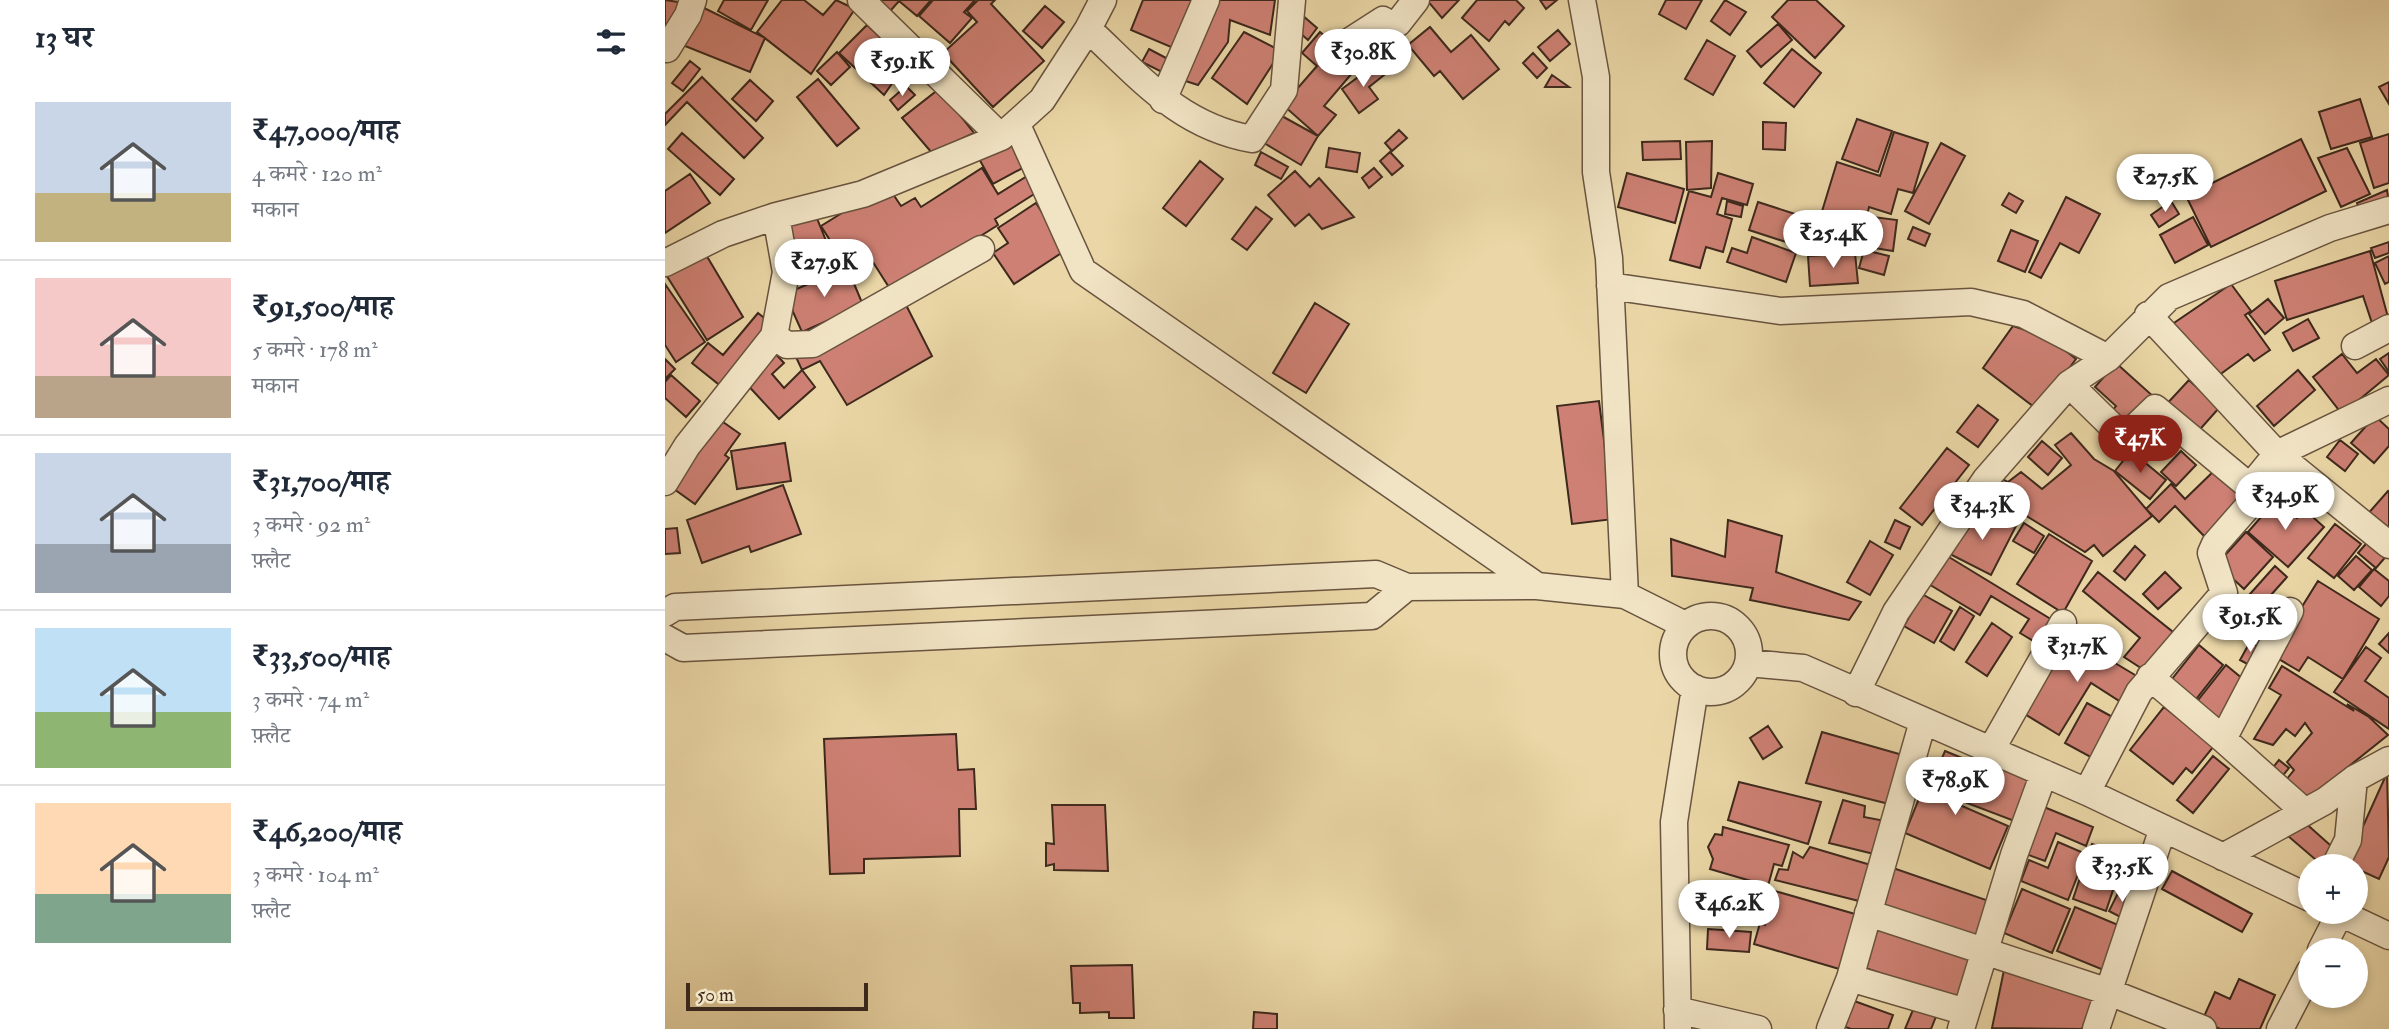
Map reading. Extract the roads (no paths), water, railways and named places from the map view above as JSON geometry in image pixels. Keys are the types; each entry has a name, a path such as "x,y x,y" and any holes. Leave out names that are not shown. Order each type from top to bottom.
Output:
{"street":[{"path":"667,49 688,16 693,0"},
{"path":"861,0 1009,131 1083,271 1537,586"},
{"path":"665,262 723,234 776,216 863,194 1009,131 1042,100 1088,29 1103,0"},
{"path":"1163,100 1206,0"},
{"path":"1088,29 1163,100 1209,128 1252,139 1285,90 1292,0"},
{"path":"1341,47 1383,20 1390,24 1398,23 1416,0"},
{"path":"1582,0 1596,77 1596,172 1609,258 1625,595"},
{"path":"1856,693 1896,612 1986,479 2069,384 2108,358 2148,315 2169,297 2330,228 2389,210"},
{"path":"665,482 687,446 775,336 786,272 776,216"},
{"path":"775,336 787,345 813,344 981,248"},
{"path":"1610,286 1780,311 1971,302 2023,314 2108,358"},
{"path":"2148,315 2277,454 2389,545"},
{"path":"2355,346 2389,328"},
{"path":"2069,384 2121,435 2128,434 2155,408 2250,487"},
{"path":"2087,792 2139,692 2224,593 2211,553 2215,544 2251,503 2250,487 2277,454 2389,400"},
{"path":"665,613 675,607 1376,574 1407,587 1537,586 1625,595 1685,625"},
{"path":"665,638 683,648 1372,616 1407,587"},
{"path":"2223,739 2290,611"},
{"path":"1711,615 1726,619 1745,636 1748,663 1735,684 1723,690 1708,691 1695,688 1684,680 1674,663 1675,639 1685,625 1696,618 1711,615"},
{"path":"1991,750 2063,623"},
{"path":"1748,663 1803,668 2087,792 2298,892"},
{"path":"2150,677 2305,812"},
{"path":"1695,688 1674,822 1677,1019 1758,1029"},
{"path":"1830,1029 1850,978 1923,720"},
{"path":"2223,857 2305,812 2354,779 2389,760"},
{"path":"1850,978 1964,1021 2044,773"},
{"path":"2342,854 2348,840 2354,779"},
{"path":"2096,1029 2162,828"},
{"path":"1868,914 1984,954 2109,992 2203,1029"},
{"path":"2364,924 2389,936"},
{"path":"2280,1029 2298,994"}]}
